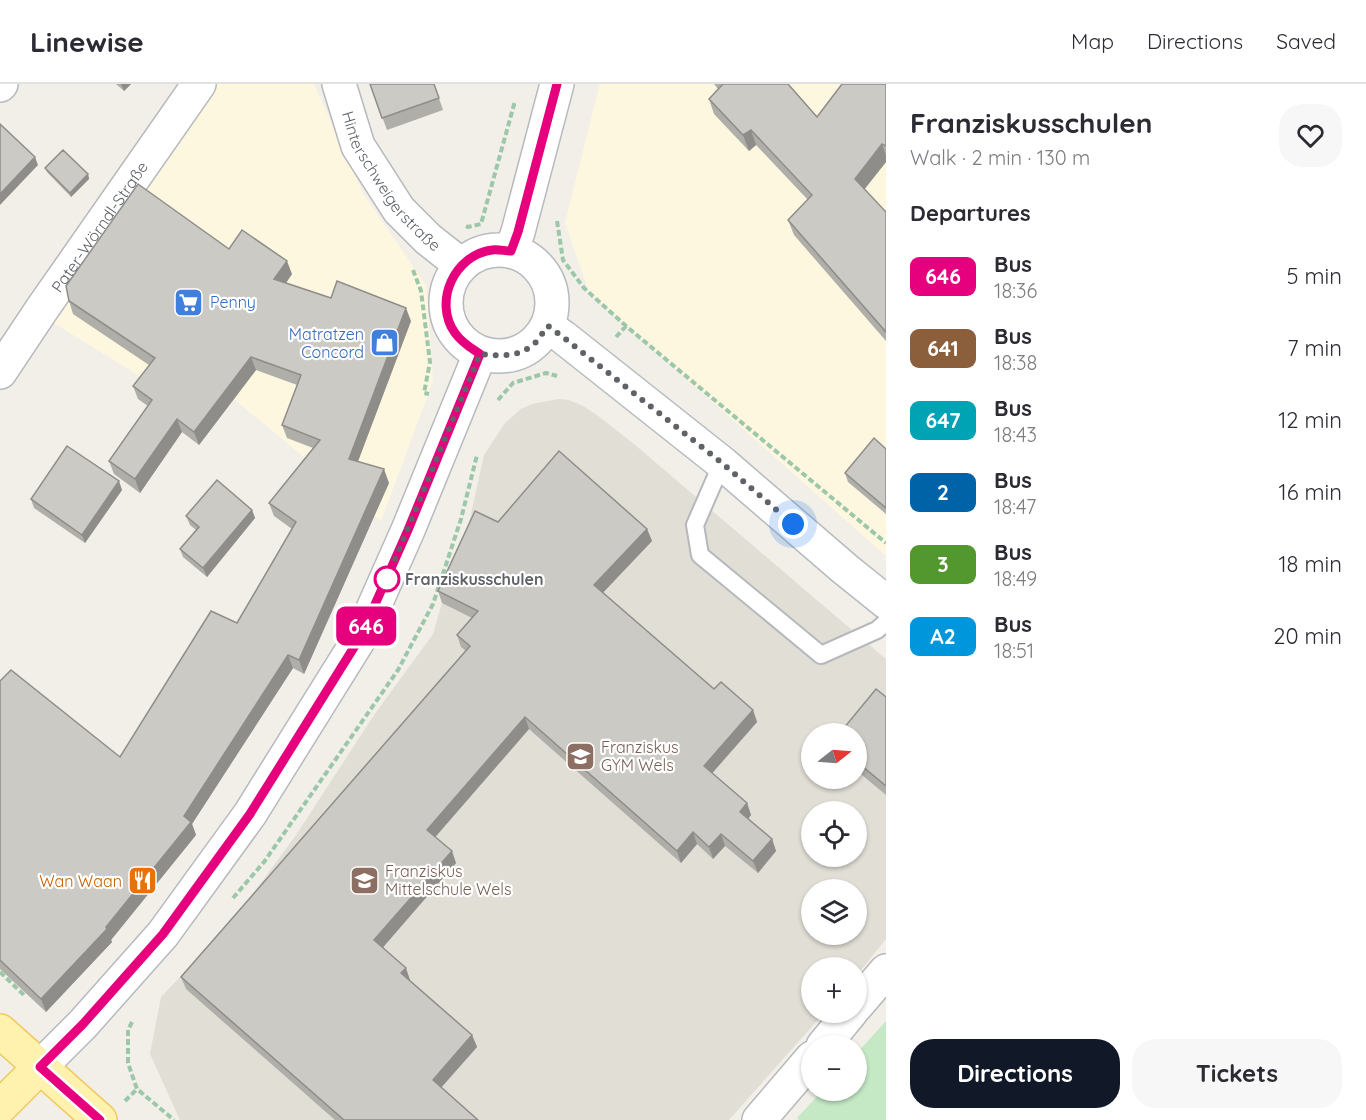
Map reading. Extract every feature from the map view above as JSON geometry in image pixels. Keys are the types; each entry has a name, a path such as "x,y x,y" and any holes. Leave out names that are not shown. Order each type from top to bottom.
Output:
{"main road":[{"name":"Pater-Wörndl-Straße","path":"0,372 199,84"},
{"name":"Hinterschweigerstraße","path":"339,84 358,146 399,210 428,239 461,265"},
{"path":"511,251 557,84"},
{"path":"492,250 511,251 528,258 541,270 552,295 552,311 548,326 536,342 524,351 503,357 480,354 467,346 455,333 448,320 446,298 449,284 461,265 476,255 492,250"},
{"path":"548,326 722,463 886,602"},
{"path":"0,1107 83,1024 163,934 250,814 361,636 408,530 480,354"},
{"path":"867,993 886,971"},
{"path":"832,1035 842,1023"},
{"path":"0,1031 100,1120"},
{"path":"759,1120 801,1072"}],"lane":[{"path":"722,463 695,525 700,555 821,655 877,630 886,622"}],"path":[{"path":"559,213 556,224 563,260 584,288 626,326 886,543"},
{"path":"0,972 24,995"},
{"path":"137,1089 174,1120"}],"shaded area":[{"path":"216,84 314,84 364,195 426,285 433,381 381,521 210,379 188,406 49,320 142,182"},
{"path":"600,84 886,84 886,556 589,292 565,223"},
{"name":"Franziskus GYM Wels","path":"559,399 569,400 597,415 886,659 886,939 867,963 867,957 801,957 801,1023 815,1023 804,1035 801,1035 801,1039 729,1120 180,1120 150,1054 161,997 233,921 296,835 374,715 433,634 465,541 484,455 505,423 521,409 532,404"}],"green space":[{"path":"886,1021 886,1120 799,1120 797,1118 813,1101 867,1101 867,1042"}],"building":[{"path":"370,84 434,84 439,98 382,118"},
{"path":"723,84 788,84 817,117 842,84 886,84 886,146 882,144 855,179 886,212 886,332 788,220 812,195 751,130 743,135 709,99"},
{"path":"0,124 35,157 0,194"},
{"path":"63,150 88,174 70,193 45,168"},
{"path":"138,184 229,249 242,230 287,261 274,279 331,298 337,281 406,308 349,459 384,469 299,660 288,655 184,816 191,822 106,927 107,929 41,999 0,960 0,681 11,670 120,757 211,611 237,623 296,522 269,503 320,440 282,425 301,375 251,357 194,432 177,419 135,479 109,461 152,400 133,386 155,358 69,301 66,286"},
{"path":"874,438 886,449 886,508 845,473"},
{"path":"67,446 119,481 82,535 31,499"},
{"path":"559,451 647,529 594,585 714,689 721,682 753,710 704,766 747,803 740,812 772,839 753,861 721,834 709,847 693,832 677,851 525,717 427,830 452,851 374,940 406,968 401,973 472,1035 433,1080 478,1120 344,1120 181,977 470,646 457,635 478,611 438,591 475,511 498,522"},
{"path":"217,480 252,510 203,568 180,549 199,527 186,516"},
{"path":"876,689 886,697 886,786 867,770 867,723 848,723"}],"bus line":[{"name":"646","path":"100,1120 40,1067 83,1024 163,934 250,814 361,636 408,530 480,354 467,346 455,333 448,320 446,298 449,284 461,265 476,255 492,250 511,251 557,84"}],"place":[{"name":"Penny","path":"189,302"},
{"name":"Matratzen Concord","path":"385,343"},
{"name":"Franziskusschulen","path":"387,579"},
{"name":"Franziskus GYM Wels","path":"580,756"},
{"name":"Franziskus Mittelschule Wels","path":"364,880"},
{"name":"Wan Waan","path":"143,881"}],"route":[{"path":"387,579 480,354 503,357 524,351 536,342 548,326 722,463 793,524"}]}
